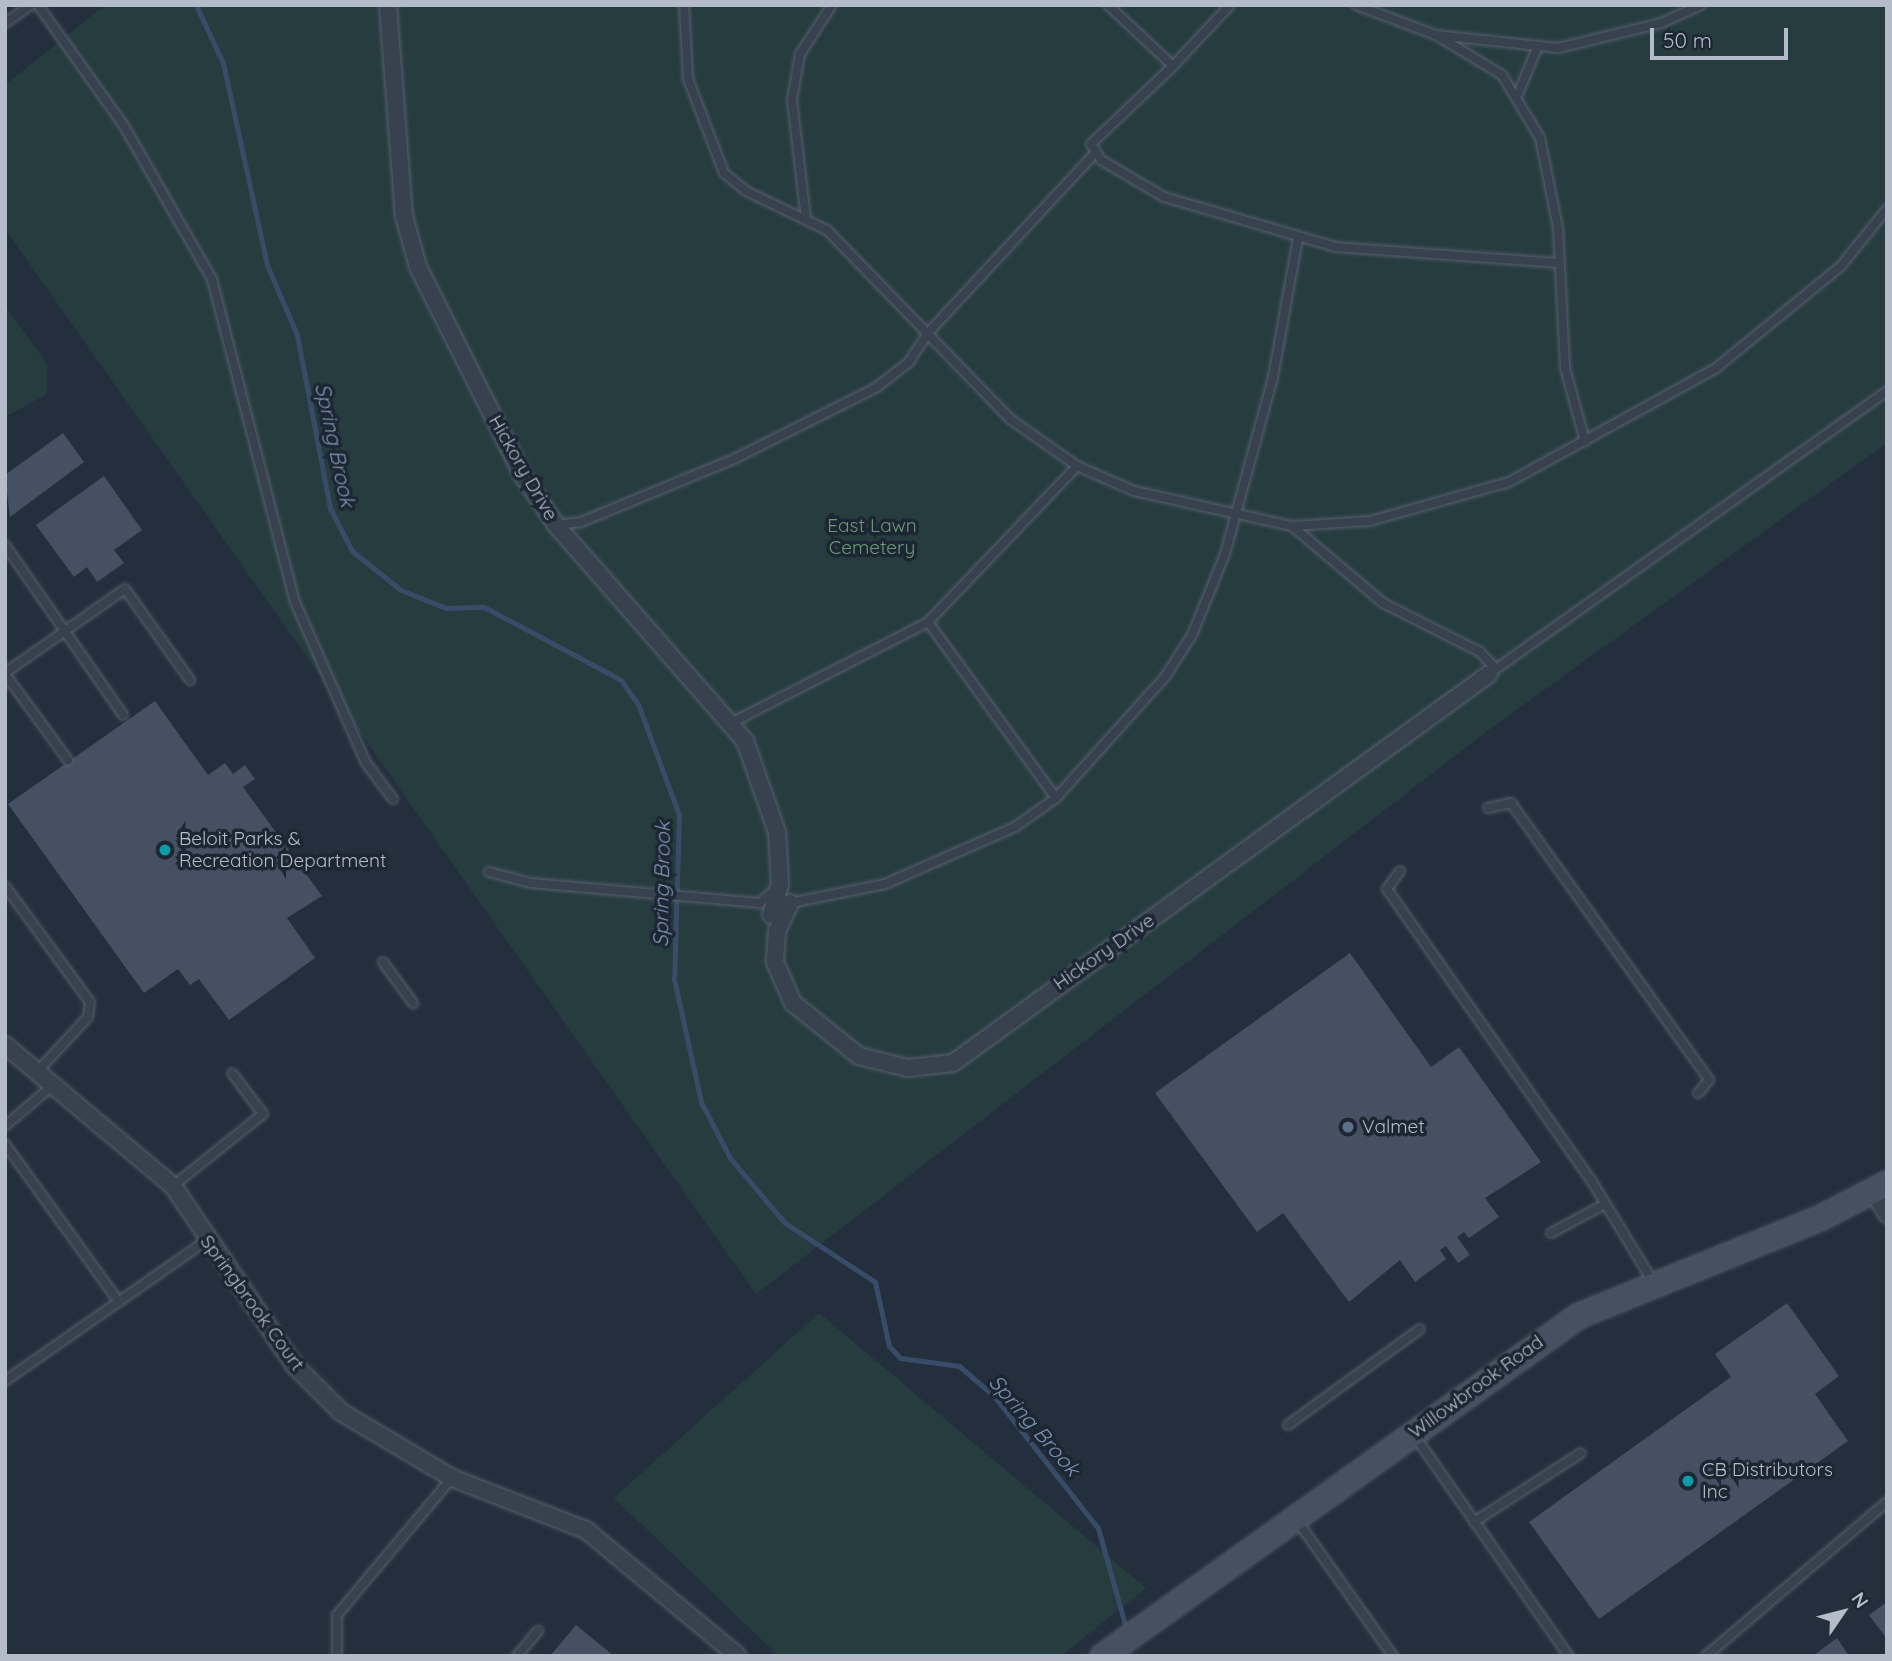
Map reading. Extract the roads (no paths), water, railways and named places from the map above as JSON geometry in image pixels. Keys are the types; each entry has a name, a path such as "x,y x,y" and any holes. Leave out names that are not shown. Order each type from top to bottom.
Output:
{"street":[{"name":"Hickory Drive","path":"388,5 403,203 418,267 523,476 556,525 745,741 777,832 780,884 771,915"},
{"name":"Hickory Drive","path":"790,903 777,931 775,962 793,1003 859,1056 908,1068 953,1063 1493,671"},
{"name":"Springbrook Court","path":"5,1045 173,1186 207,1240 316,1388 368,1432 452,1478 612,1546 738,1656"},
{"path":"1880,1187 1887,1214"},
{"name":"Willowbrook Road","path":"1105,1654 1579,1315 1880,1187"}],"lane":[{"path":"5,23 31,5"},
{"path":"38,5 124,126 212,279 295,602 366,763 393,799"},
{"path":"684,5 688,79 724,173 746,191 827,230 1010,419 1077,466 1134,491 1292,526 1370,521 1482,494 1585,441 1749,344 1841,266 1887,209"},
{"path":"806,219 792,100 800,54 832,5"},
{"path":"1108,5 1172,66"},
{"path":"1230,5 1172,66 1091,144 1096,152 1164,197 1336,247 1558,264"},
{"path":"1356,5 1436,35 1502,75 1518,94 1540,138 1558,228 1565,369 1585,441"},
{"path":"1436,35 1558,47 1661,23 1701,5"},
{"path":"1518,94 1538,46"},
{"path":"556,525 581,522 840,410 909,362 927,334 1096,152"},
{"path":"790,903 885,884 938,865 1015,827 1056,798 1165,677 1192,635 1237,515 1273,377 1298,237"},
{"path":"1292,526 1384,603 1480,652 1493,671 1887,391"},
{"path":"731,723 928,622 1077,466"},
{"path":"5,545 123,715"},
{"path":"68,760 5,673 125,589 190,680"},
{"path":"928,622 1056,798"},
{"path":"1488,808 1511,803 1709,1080 1698,1093"},
{"path":"1400,871 1387,889 1605,1204 1653,1282"},
{"path":"489,872 531,883 760,903 780,884"},
{"path":"5,886 90,1002 88,1017 36,1073"},
{"path":"383,962 413,1003"},
{"path":"173,1186 262,1114 232,1073"},
{"path":"5,1126 52,1086"},
{"path":"5,1144 118,1302"},
{"path":"1551,1233 1605,1204"},
{"path":"5,1381 207,1240"},
{"path":"1288,1425 1420,1329"},
{"path":"1412,1433 1569,1656"},
{"path":"1474,1522 1581,1453"},
{"path":"337,1656 337,1615 452,1478"},
{"path":"1706,1656 1887,1502"},
{"path":"1294,1517 1393,1656"},
{"path":"517,1656 538,1632"}],"waterway":[{"name":"Spring Brook","path":"196,5 223,63 267,265 297,335 330,508 352,551 401,590 446,608 484,607 621,680 638,704 679,815 674,979 701,1102 730,1158 785,1223 875,1282 889,1346 900,1358 959,1366 994,1396 1098,1528 1127,1632"}],"place":[{"name":"Beloit Parks & Recreation Department","path":"165,850"},
{"name":"Valmet","path":"1348,1127"},
{"name":"CB Distributors Inc","path":"1688,1481"}],"park label":[{"name":"East Lawn Cemetery","path":"872,537"}]}
